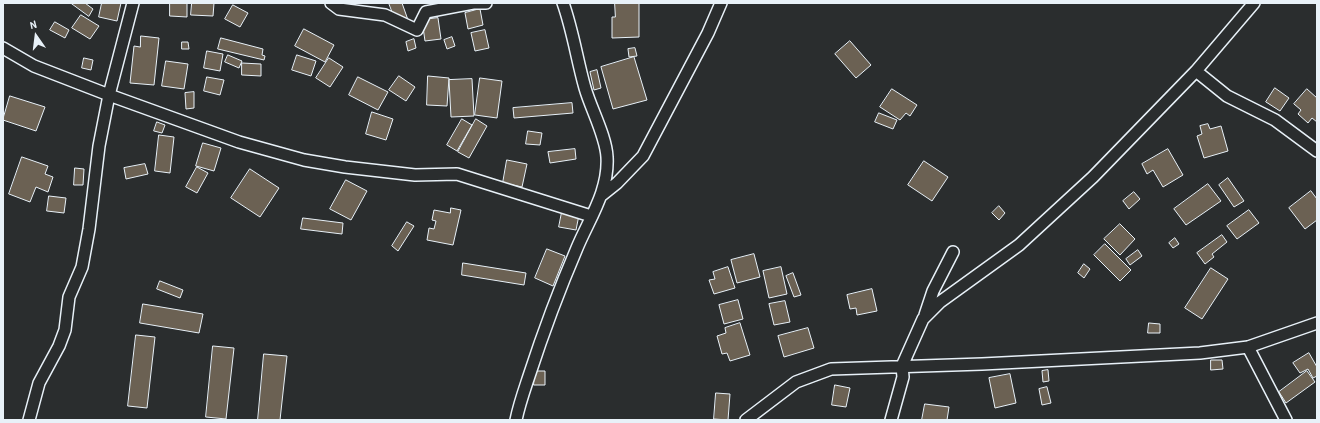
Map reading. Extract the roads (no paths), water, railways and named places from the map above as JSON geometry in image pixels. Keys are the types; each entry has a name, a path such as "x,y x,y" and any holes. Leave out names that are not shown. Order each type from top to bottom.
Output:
{"street":[{"path":"28,420 39,383 59,346 65,330 69,297 82,267 89,229 99,146 109,95 133,3"},
{"path":"331,3 339,9 385,15 417,30 426,12 486,3"},
{"path":"516,420 561,286 591,216 602,195 607,157 585,88 573,30 563,3"},
{"path":"602,195 622,179 642,156 708,33 721,3"},
{"path":"924,318 940,302 1019,245 1093,177 1196,71 1254,3"},
{"path":"3,48 34,66 239,142 304,160 415,175 457,174 476,178 591,216"},
{"path":"1196,71 1227,96 1275,120 1317,151"},
{"path":"891,420 903,377 902,366 924,318 933,291 953,252"},
{"path":"746,420 796,382 832,369 982,364 1200,353 1248,347 1317,323"},
{"path":"1248,347 1286,420"}]}
